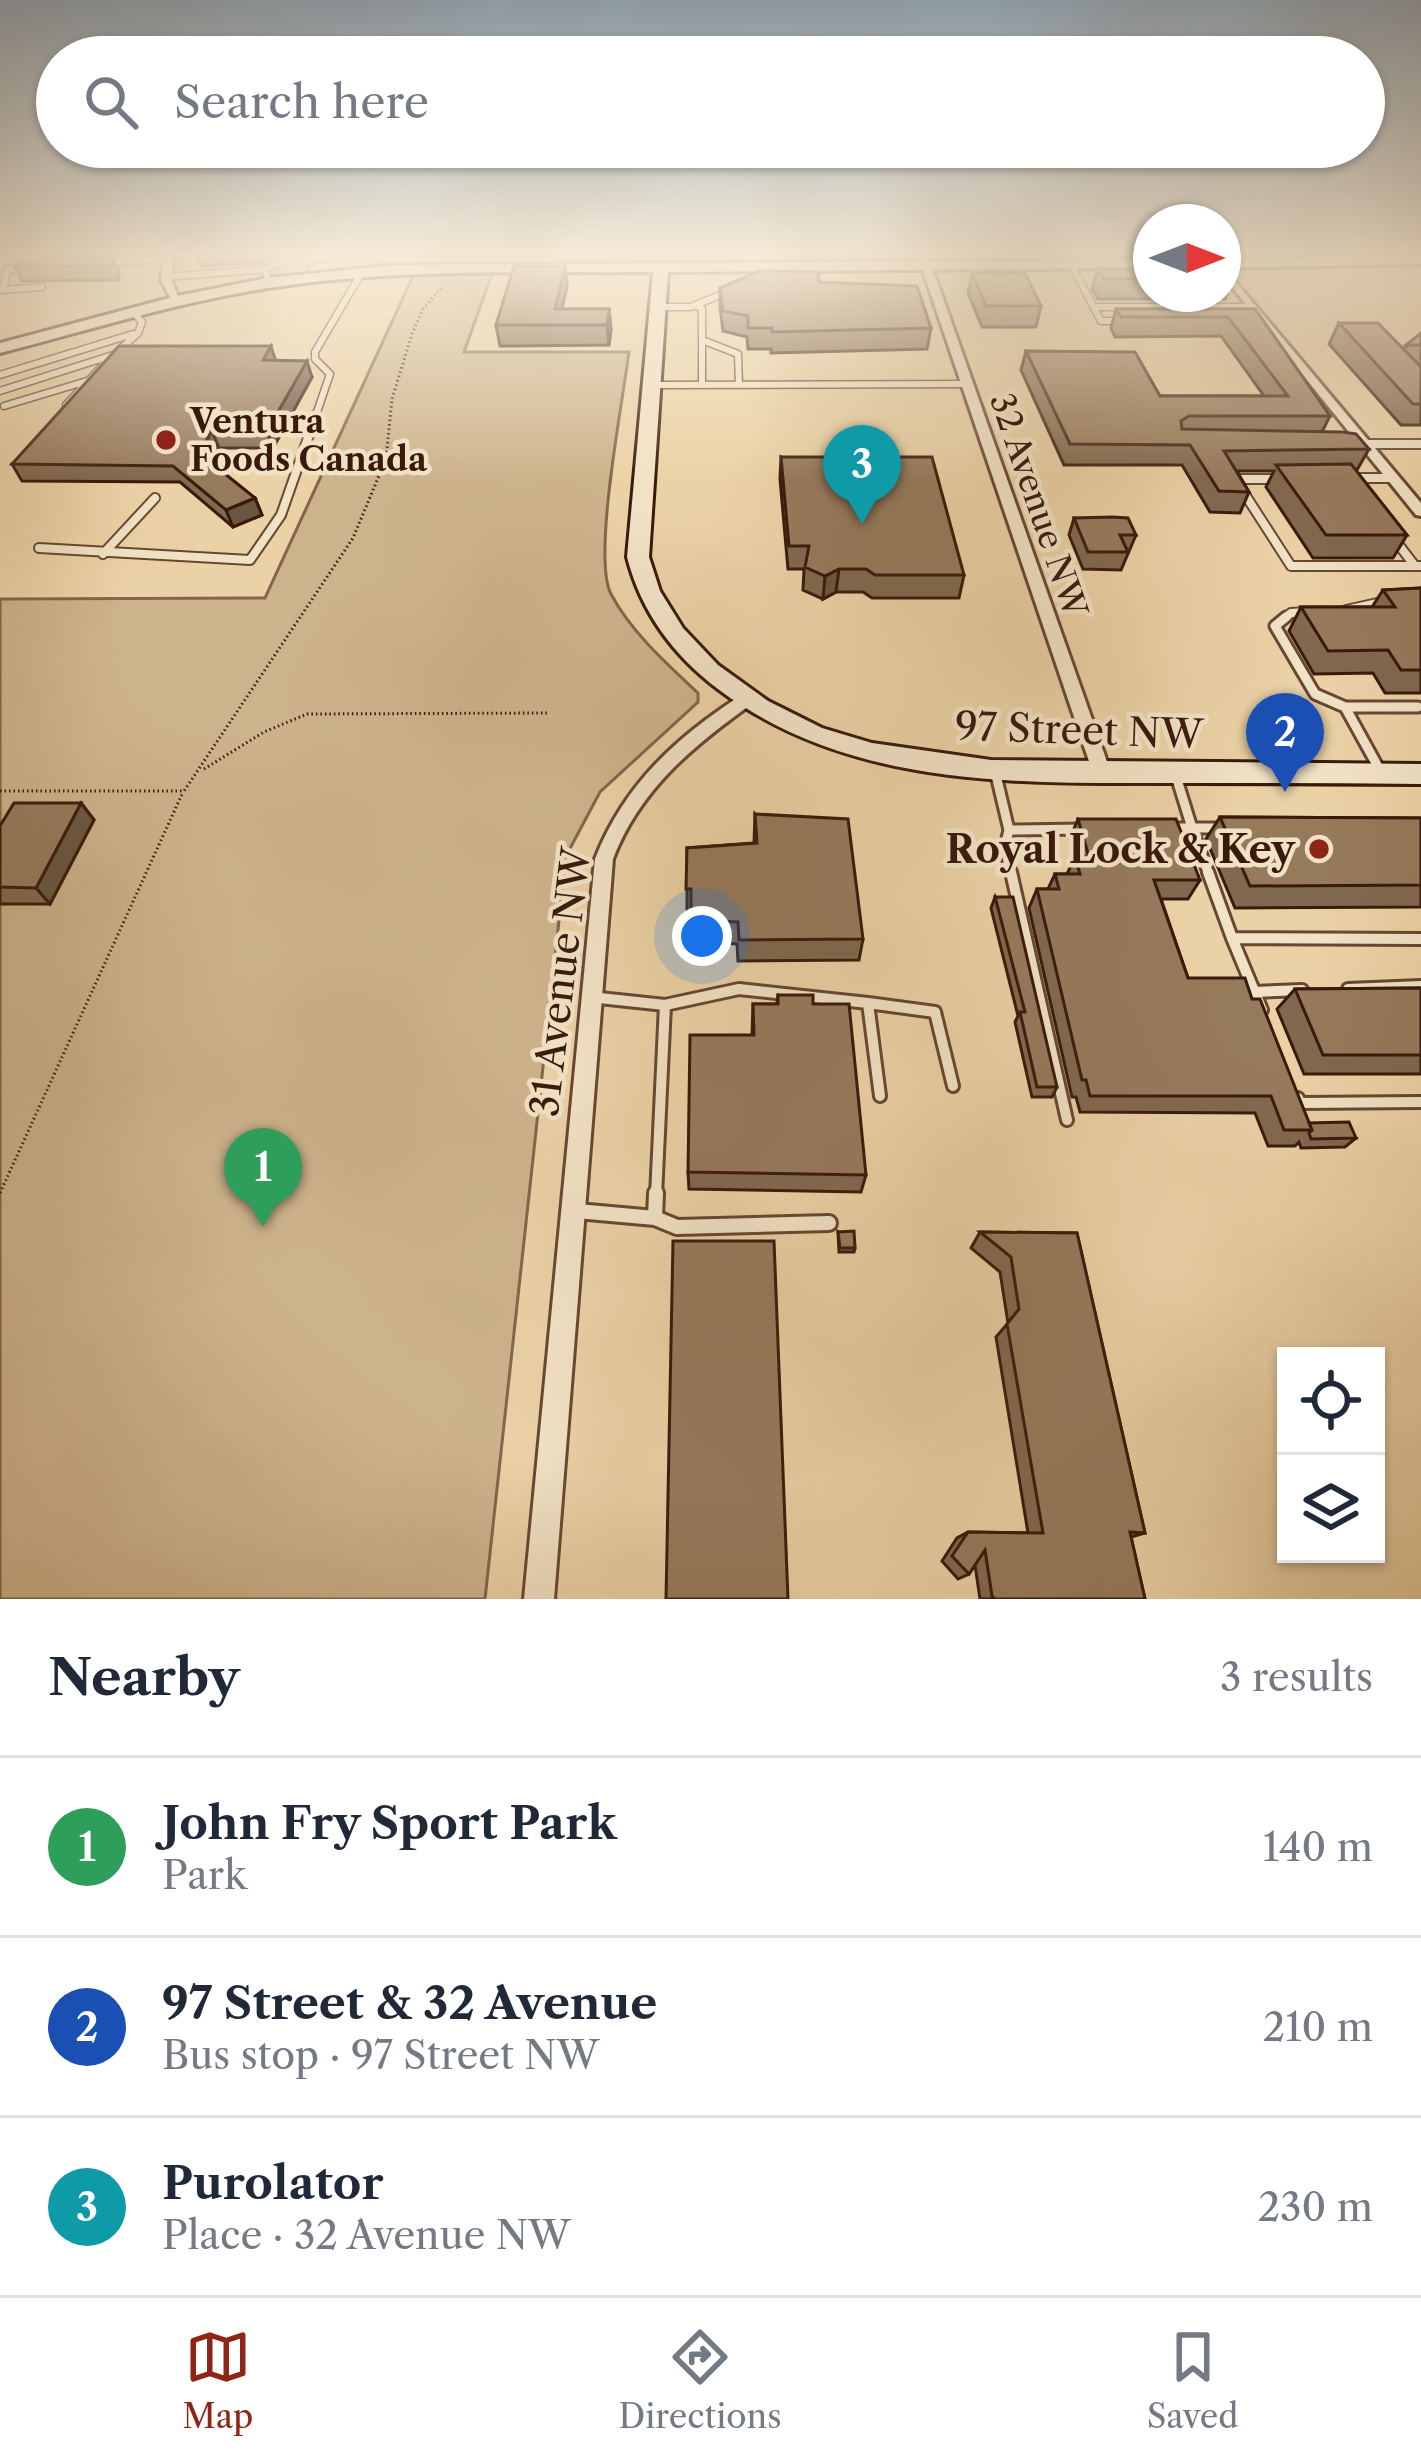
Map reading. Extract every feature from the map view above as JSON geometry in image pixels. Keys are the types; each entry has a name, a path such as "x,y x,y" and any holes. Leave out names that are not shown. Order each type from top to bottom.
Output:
{"main road":[{"path":"0,348 64,331"},
{"path":"656,331 638,540 642,573 675,637 747,699"},
{"name":"97 Street NW","path":"747,699 803,728 860,748 995,771 1421,774"}],"street":[{"name":"32 Avenue NW","path":"949,331 1102,773"},
{"path":"1273,331 1421,512"},
{"name":"31 Avenue NW","path":"538,1599 599,888 618,820 653,774 747,699"}],"lane":[{"path":"39,548 250,560 281,514 326,387 330,374 315,359 315,352 328,331"},
{"path":"702,331 702,385"},
{"path":"62,410 138,333"},
{"path":"0,376 138,333"},
{"path":"702,340 738,354 739,385"},
{"path":"0,391 113,355"},
{"path":"4,406 87,381"},
{"path":"651,386 968,384"},
{"path":"1344,445 1421,444"},
{"path":"1303,478 1235,479 1291,566 1418,566"},
{"path":"1362,496 1348,478 1394,478"},
{"path":"103,554 155,498"},
{"path":"1388,531 1418,566"},
{"path":"1328,611 1365,602 1402,602"},
{"path":"1310,612 1292,613 1275,626 1315,694 1345,707 1418,707"},
{"path":"1345,707 1382,774"},
{"path":"995,771 1009,830 1005,847 1067,1120"},
{"path":"1175,773 1232,938 1264,1014"},
{"path":"1147,829 1238,828"},
{"path":"1009,830 1101,829"},
{"path":"1232,938 1421,939"},
{"path":"1254,992 1421,986"},
{"path":"590,998 665,1005 739,988 935,1012 953,1086"},
{"path":"868,1003 880,1096"},
{"path":"655,1218 665,1005"},
{"path":"1291,1081 1300,1103 1421,1102"},
{"path":"572,1211 655,1218 677,1227 830,1223"}],"path":[{"path":"0,1193 184,790 352,538 386,459 392,399 413,331"},
{"path":"198,774 238,746 308,714 548,713"},
{"path":"0,790 184,790"}],"shaded area":[{"path":"388,331 472,331 464,352 629,352 607,514 606,575 611,594 629,621 698,693 698,702 600,792 566,856 485,1599 0,1599 0,599 265,598"}],"building":[{"path":"1238,331 1270,331 1330,416 1189,416 1181,421 1182,429 1342,432 1356,434 1369,449 1224,451 1249,492 1219,491 1190,445 1070,444 1026,351 1135,352 1160,396 1288,396"},
{"path":"1346,331 1385,331 1421,367 1421,404 1413,404"},
{"name":"Ventura Foods Canada","path":"119,346 271,346 263,360 307,361 267,431 212,431 199,453 255,498 226,510 173,466 12,464"},
{"path":"781,457 932,457 964,575 875,575 866,569 839,569 825,576 805,567 809,546 789,546"},
{"path":"1351,464 1407,535 1326,535 1276,465"},
{"path":"1074,518 1128,518 1136,535 1120,535 1128,552 1088,552"},
{"path":"1421,588 1421,670 1401,670 1388,650 1328,651 1301,607 1395,607 1383,590"},
{"path":"14,803 81,803 36,888 0,887 0,826"},
{"path":"755,814 848,819 863,939 739,940 738,922 691,920 687,848 757,843"},
{"path":"1220,817 1421,818 1421,885 1250,886"},
{"path":"1078,819 1176,819 1200,880 1154,880 1188,978 1245,978 1252,999 1260,999 1312,1130 1284,1130 1271,1096 1090,1096 1082,1080 1037,889 1059,889 1055,874 1080,874 1075,857 1089,857"},
{"path":"995,897 1013,897 1057,1087 1037,1087 1020,1012 1025,1012"},
{"path":"1421,988 1421,1055 1323,1055 1295,989"},
{"path":"778,995 813,995 813,1004 849,1004 866,1175 688,1172 690,1035 754,1035 753,1004 778,1004"},
{"path":"1349,1122 1356,1138 1311,1139 1309,1123"},
{"path":"854,1231 855,1248 840,1248 838,1232"},
{"path":"980,1232 1077,1233 1145,1533 1130,1532 1145,1599 995,1599 985,1550 969,1574 952,1556 968,1532 1043,1533 1007,1324 1019,1309 1011,1257"},
{"path":"673,1241 774,1241 788,1599 666,1599"}],"place":[{"name":"Ventura Foods Canada","path":"166,440"},
{"name":"Purolator","path":"862,524"},
{"name":"97 Street & 32 Avenue","path":"1285,792"},
{"name":"Royal Lock & Key","path":"1319,849"},
{"name":"John Fry Sport Park","path":"263,1227"}]}
